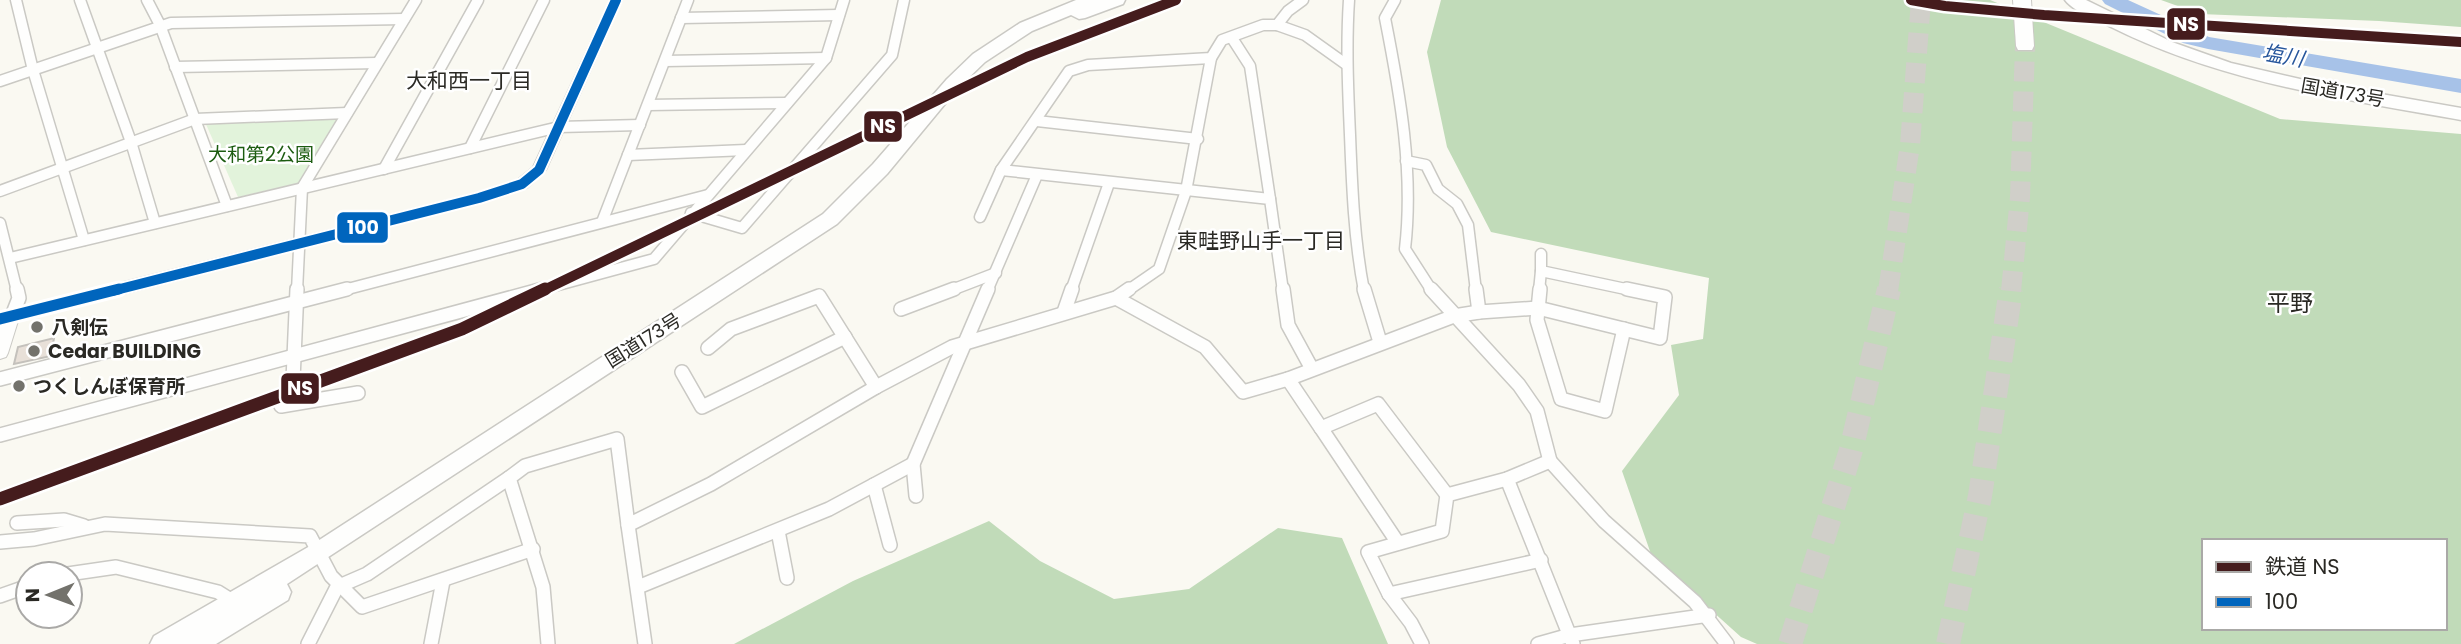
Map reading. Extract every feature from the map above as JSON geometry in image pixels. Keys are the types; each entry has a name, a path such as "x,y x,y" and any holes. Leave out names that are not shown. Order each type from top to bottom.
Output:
{"highway":[{"name":"国道173号","path":"163,644 205,636 830,219 880,169 953,83 979,58 1026,27 1091,0"},
{"name":"国道173号","path":"205,636 234,602 320,559 828,235 874,194 971,78 1004,51 1046,26 1117,0"},
{"path":"2022,0 2025,47"},
{"name":"国道173号","path":"2073,0 2164,46 2224,67 2311,88 2461,114"},
{"name":"国道173号","path":"2088,0 2168,39 2212,56 2276,73 2461,107"}],"street":[{"path":"16,0 33,70 84,240"},
{"path":"80,0 131,142 155,223"},
{"path":"147,0 160,25 227,206"},
{"path":"358,393 281,406 293,380 297,245 302,188 416,0"},
{"path":"384,169 478,0"},
{"path":"470,148 544,0"},
{"path":"6,318 479,198 522,184 539,170 616,0"},
{"path":"602,222 688,0"},
{"path":"0,435 644,264 654,259 825,58 844,0"},
{"path":"691,213 742,228 892,55 904,0"},
{"path":"1277,25 1288,11 1303,0"},
{"path":"1349,0 1347,65 1357,269 1366,307 1380,342"},
{"path":"1391,1 1385,18 1399,89 1410,208 1405,249 1427,285 1519,385 1537,411 1550,461 1586,503 1681,586 1709,615 1727,644"},
{"path":"681,18 839,15"},
{"path":"0,81 160,25 404,19"},
{"path":"628,526 711,484 876,387 952,347 1116,298 1159,269 1186,191 1198,139 1211,58 1222,40 1266,22 1305,35 1347,65"},
{"path":"1231,38 1250,66 1288,325 1312,369"},
{"path":"665,61 825,58"},
{"path":"980,217 1001,170 1069,71 1088,65 1211,58"},
{"path":"175,67 377,64"},
{"path":"648,104 787,103"},
{"path":"0,191 195,119 347,113"},
{"path":"1037,121 1198,139"},
{"path":"10,258 559,127 639,125"},
{"path":"628,155 746,150"},
{"path":"1406,162 1426,165 1438,188 1457,204 1468,225 1479,312"},
{"path":"1001,170 1270,199"},
{"path":"916,496 913,464 1037,175"},
{"path":"1064,313 1110,183"},
{"path":"0,379 708,195"},
{"path":"0,223 19,298 6,318 0,353"},
{"path":"1541,254 1537,320 1561,399 1605,411 1624,329"},
{"path":"1116,298 1205,347 1243,392 1288,379 1454,316 1479,312 1538,308 1660,338 1665,297 1541,271"},
{"path":"901,309 996,273"},
{"path":"708,348 731,329 820,296 876,387"},
{"path":"682,372 702,407 845,337"},
{"path":"1288,379 1398,544"},
{"path":"1321,428 1378,404 1447,495 1442,531 1368,552 1389,594 1411,623 1422,644"},
{"path":"309,644 337,587 367,574 525,466 617,439 645,644"},
{"path":"1447,495 1507,479 1550,461"},
{"path":"638,587 829,509 913,464"},
{"path":"509,478 543,587 548,644"},
{"path":"1507,479 1572,640"},
{"path":"874,485 890,545"},
{"path":"16,523 64,520 87,527"},
{"path":"0,542 34,539 87,527 152,526 310,536 337,587 362,607 533,549"},
{"path":"778,531 787,578"},
{"path":"1389,594 1541,560"},
{"path":"84,572 117,567 218,592 234,602"},
{"path":"431,644 443,581"},
{"path":"1538,644 1709,615"}],"green space":[{"path":"1441,0 1990,0 2280,119 2461,134 2461,644 1757,644 1741,637 1652,557 1622,471 1679,395 1671,345 1703,339 1709,278 1491,232 1447,147 1427,52"},
{"path":"2161,0 2461,0 2461,27 2200,14"},
{"name":"大和第2公園","path":"333,117 336,120 298,183 238,197 205,122"},
{"path":"989,521 1040,561 1114,599 1189,589 1278,528 1342,538 1388,644 734,644 853,581"}],"building":[{"name":"Cedar BUILDING","path":"54,338 51,356 14,364 18,347"}],"waterway":[{"name":"塩川","path":"2112,0 2190,38 2208,43 2461,86"}],"tunnel":[{"path":"1888,291 1910,145 1921,0"},
{"path":"2011,291 2020,197 2025,46"},
{"path":"1790,644 1851,450 1889,289"},
{"path":"1948,644 1980,496 2011,289"}],"rail line":[{"name":"NS","path":"0,499 462,329 1027,57 1176,0"},
{"name":"NS","path":"1911,0 1945,6 2044,15 2461,42"}],"transit line":[{"name":"100","path":"0,319 479,198 522,184 539,170 616,0"}],"place":[{"name":"八剣伝","path":"37,327"},
{"name":"Cedar BUILDING","path":"34,351"},
{"name":"つくしんぼ保育所","path":"19,386"}],"district":[{"name":"大和西一丁目","path":"469,81"},
{"name":"東畦野山手一丁目","path":"1261,241"},
{"name":"平野","path":"2290,303"}]}
